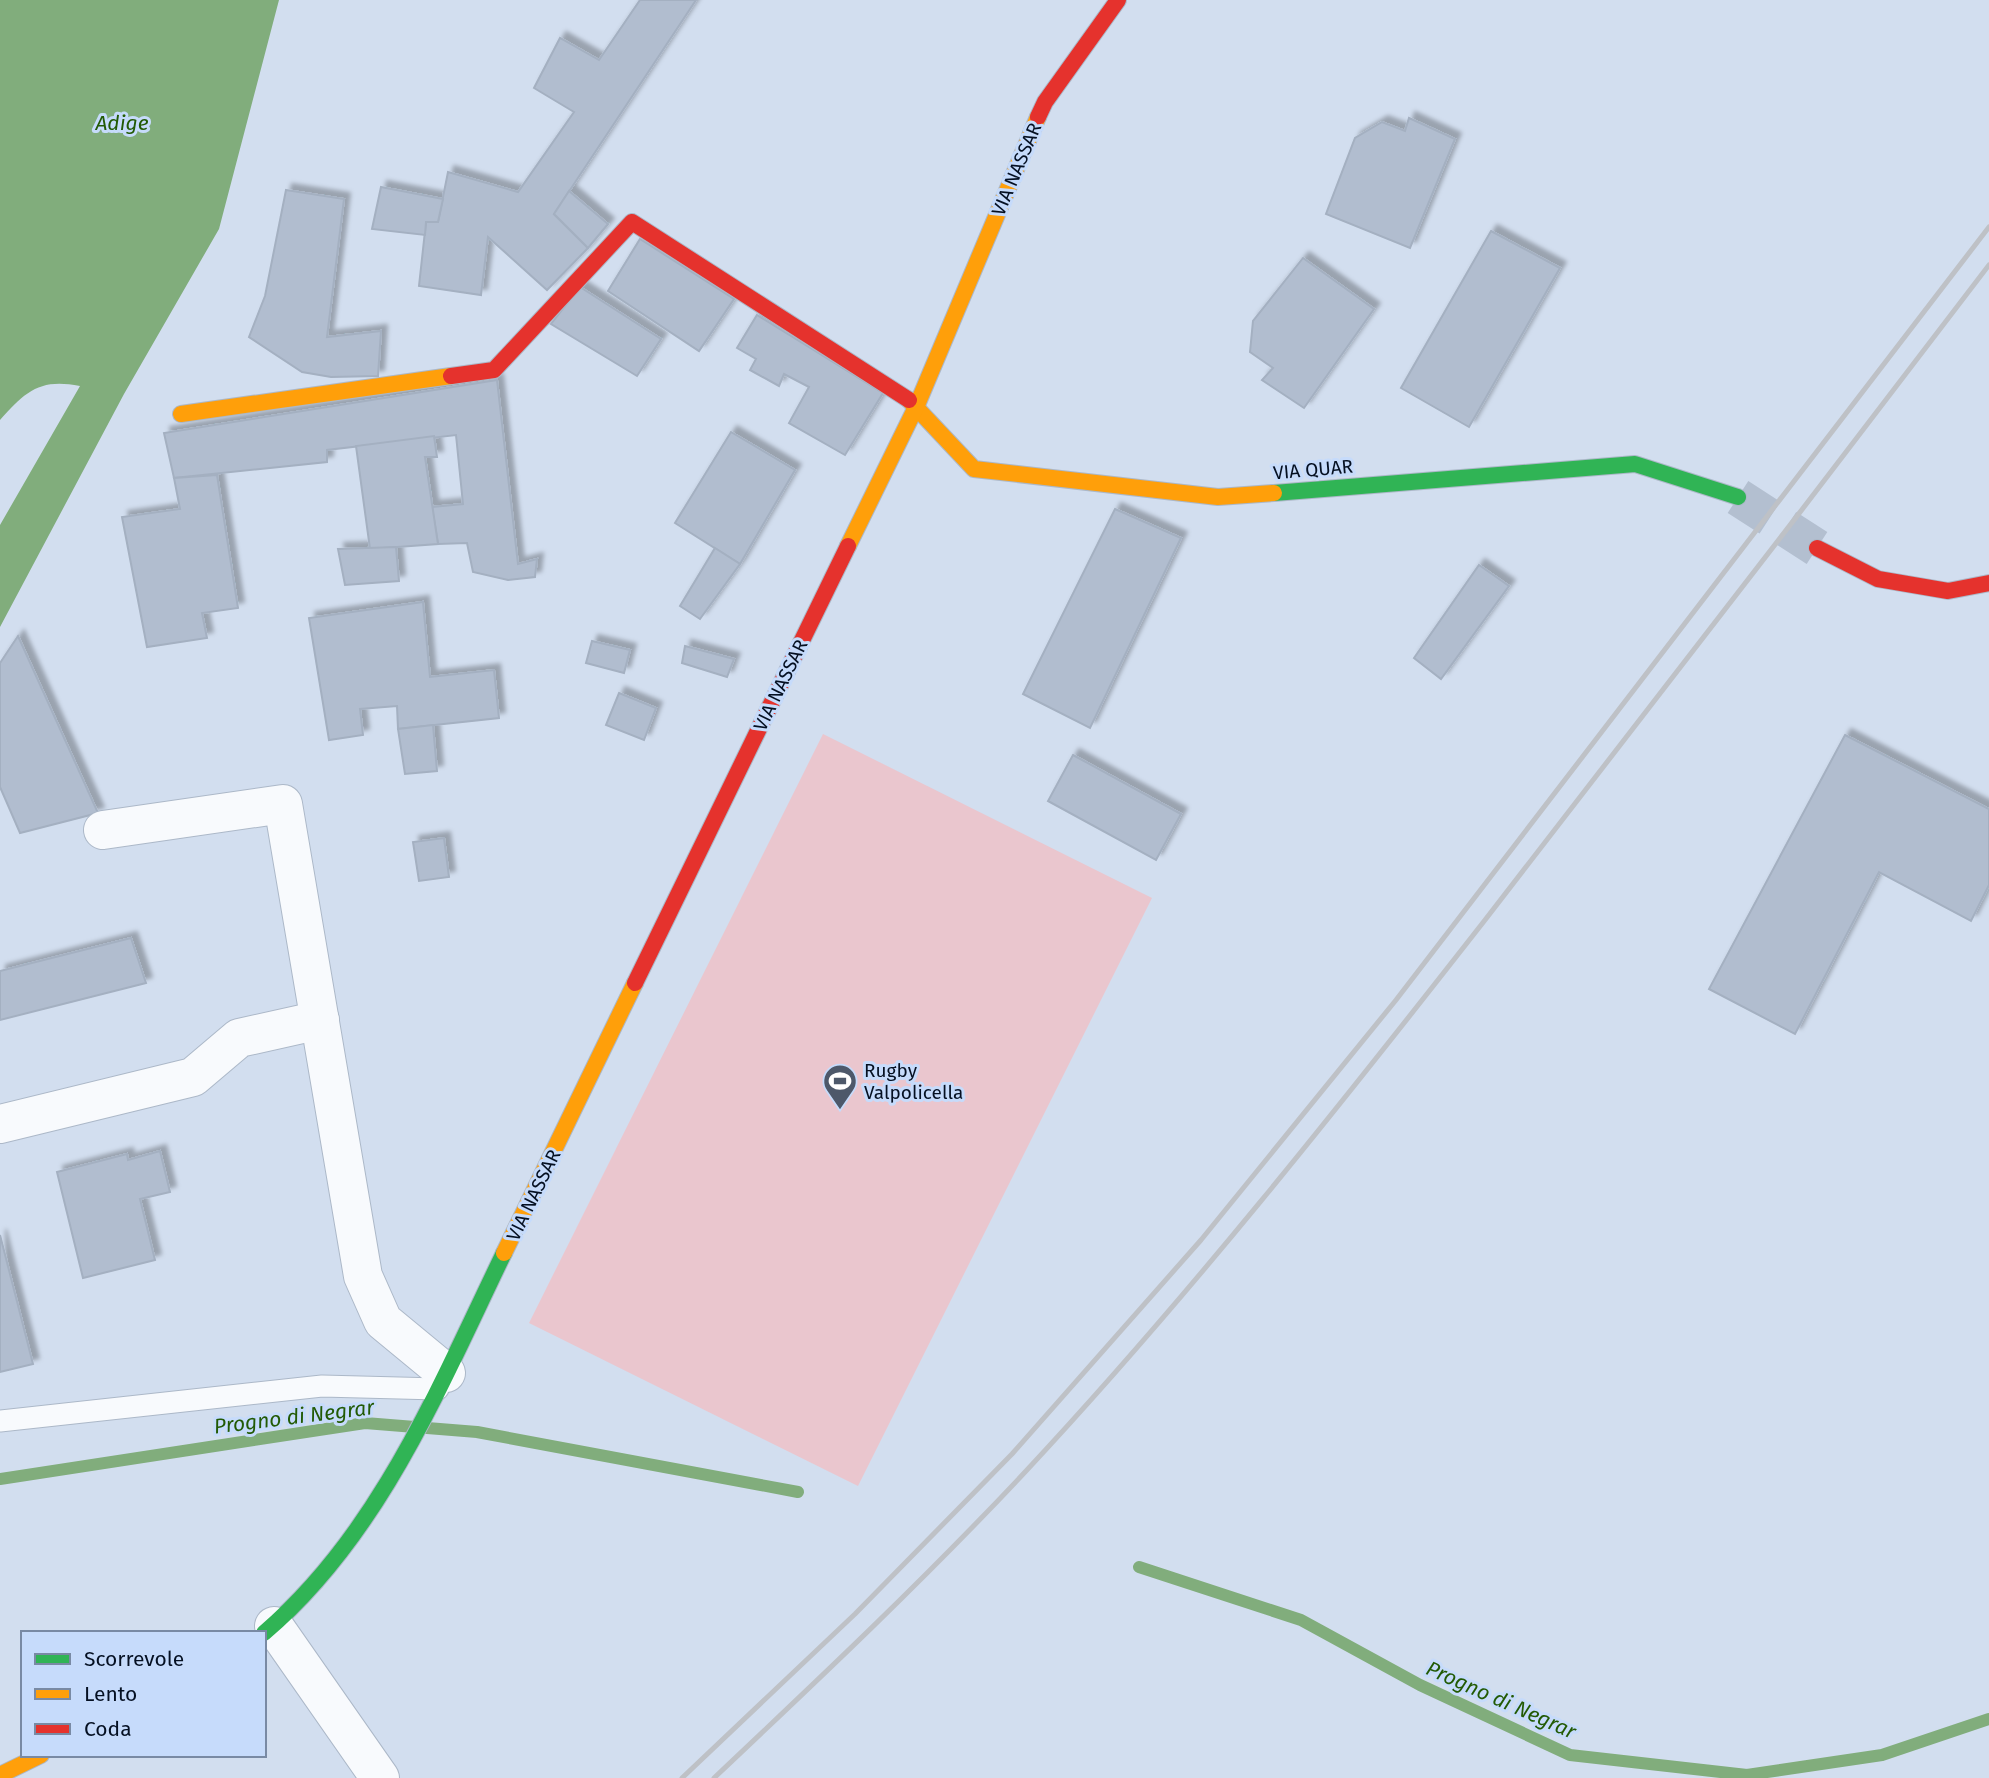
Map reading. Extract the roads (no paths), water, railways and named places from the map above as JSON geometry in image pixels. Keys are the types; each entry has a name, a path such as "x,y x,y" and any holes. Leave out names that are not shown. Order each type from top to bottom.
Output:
{"street":[{"name":"VIA NASSAR","path":"269,1630 319,1579 381,1495 438,1390 917,405 1045,102 1118,0"},
{"name":"VIA QUAR","path":"181,414 494,370 632,222 917,405 974,469 1218,497 1634,464 1738,498"},
{"path":"1816,548 1878,579 1948,590 1989,583"},
{"path":"103,830 283,804 363,1276 383,1321 438,1390"},
{"path":"0,1124 193,1077 239,1038 320,1020"},
{"path":"269,1630 380,1778"},
{"path":"0,1774 37,1757"}],"lane":[{"path":"0,1421 322,1386 438,1390"}],"water":[{"name":"Adige","path":"0,0 279,0 219,229 124,394 0,627 0,525 80,386 54,384 35,389 18,401 0,420"}],"waterway":[{"name":"Progno di Negrar","path":"0,1479 365,1423 477,1432 798,1492"},
{"name":"Progno di Negrar","path":"1139,1567 1301,1620 1420,1685 1570,1755 1747,1775 1882,1755 1989,1719"}],"tunnel":[{"path":"1738,497 1817,548"}],"railway":[{"path":"682,1778 855,1614 1012,1454 1201,1240 1396,1000 1989,227"},
{"path":"714,1778 950,1550 1026,1471 1146,1338 1318,1131 1485,920 1989,265"}],"place":[{"name":"Rugby Valpolicella","path":"840,1111"}]}
